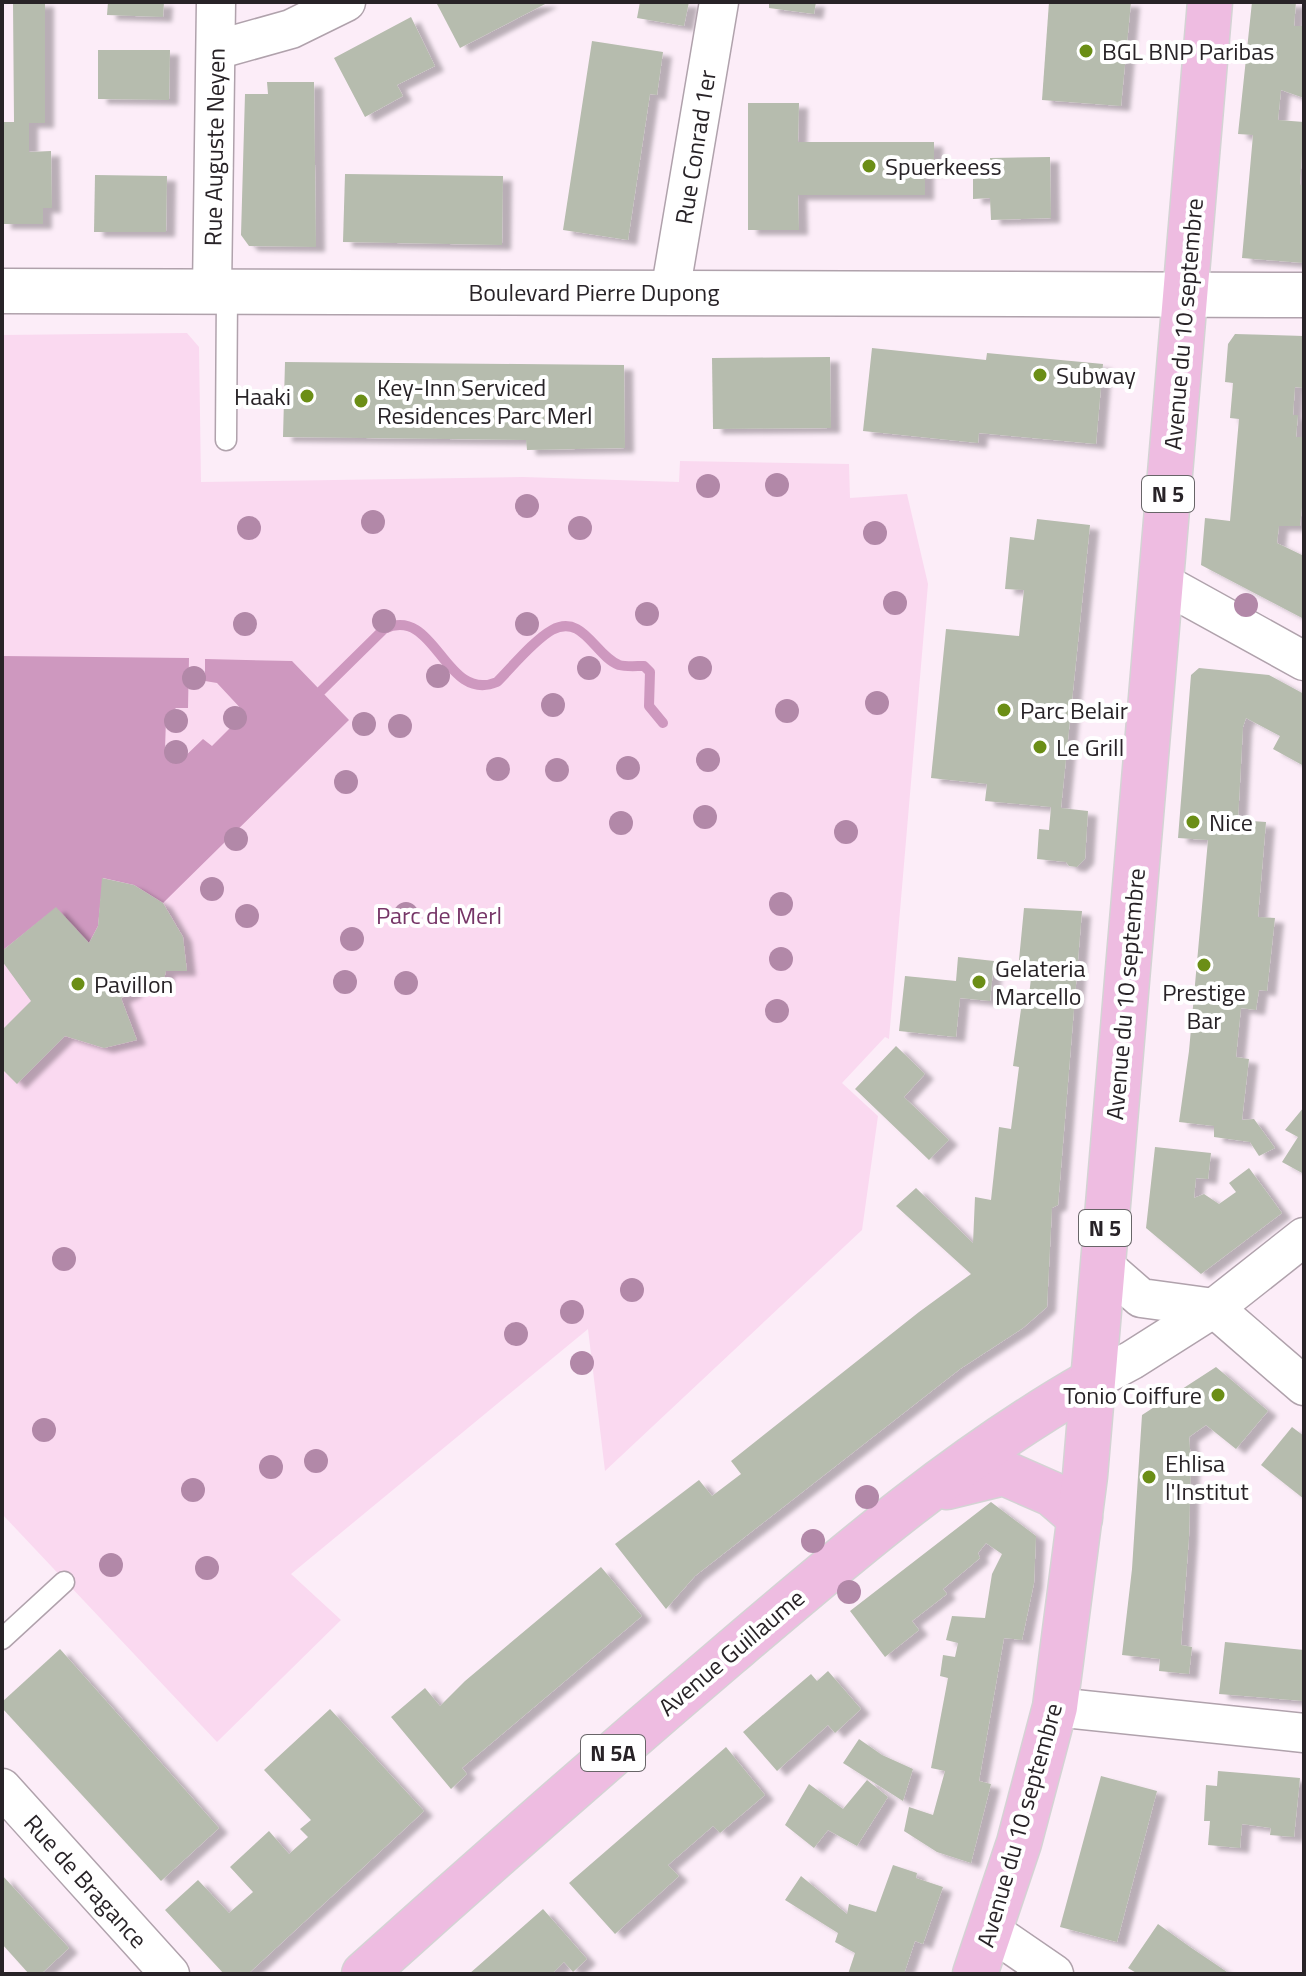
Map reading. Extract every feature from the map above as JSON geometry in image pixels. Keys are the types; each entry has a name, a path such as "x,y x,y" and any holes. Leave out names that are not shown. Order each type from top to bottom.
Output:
{"main road":[{"name":"Avenue du 10 septembre","path":"975,1974 1019,1843 1055,1707 1080,1518 1210,2"},
{"name":"Avenue Guillaume","path":"364,1974 597,1767 921,1493 1037,1412 1091,1382"},
{"name":"Avenue Guillaume","path":"921,1493 1004,1473 1052,1494 1080,1518"}],"street":[{"name":"Rue Auguste Neyen","path":"216,2 220,292"},
{"path":"216,50 291,29 346,2"},
{"name":"Rue Conrad 1er","path":"670,293 719,2"},
{"name":"Boulevard Pierre Dupong","path":"2,291 1304,295"},
{"path":"1161,582 1304,661"},
{"path":"1091,1382 1214,1308 1304,1237"},
{"path":"1102,1264 1141,1298 1214,1308 1304,1386"},
{"path":"1055,1707 1304,1733"},
{"name":"Rue de Bragance","path":"2,1788 170,1974"},
{"path":"990,1930 1054,1974"}],"lane":[{"path":"220,292 226,440"},
{"path":"2,1639 64,1582"}],"green space":[{"name":"Parc de Merl","path":"187,333 199,347 201,482 523,477 679,482 680,461 849,464 850,498 907,494 928,584 889,1039 885,1037 842,1083 878,1116 862,1230 605,1471 588,1329 291,1574 341,1620 217,1742 2,1514 2,335"}],"shaded area":[{"path":"2,656 189,658 188,708 176,708 166,719 165,749 179,762 203,739 212,746 245,713 217,683 205,681 205,659 292,661 349,720 163,903 134,885 103,878 98,926 89,943 56,908 2,951"}],"building":[{"path":"13,2 45,2 45,123 29,123 29,152 51,151 52,208 43,208 43,224 2,224 2,122 14,122"},
{"path":"108,2 164,2 163,17 107,15"},
{"path":"549,2 460,48 437,4"},
{"path":"640,2 689,2 684,26 637,18"},
{"path":"769,2 816,2 814,14 769,8"},
{"name":"BGL BNP Paribas","path":"1049,2 1131,2 1121,106 1042,100"},
{"path":"1252,2 1296,2 1294,26 1304,26 1304,98 1281,90 1278,120 1304,122 1300,185 1304,185 1304,263 1242,258 1253,135 1238,134"},
{"path":"411,17 435,66 397,85 403,96 365,117 334,58"},
{"path":"592,41 663,52 657,95 650,94 628,240 563,230"},
{"path":"98,50 170,50 169,100 98,99"},
{"path":"267,82 314,82 316,247 249,246 241,235 245,94 268,94"},
{"path":"748,103 799,103 798,142 934,142 934,162 940,162 940,171 925,171 925,195 798,195 799,230 748,230"},
{"path":"1050,157 1051,218 991,220 990,198 973,199 973,168 990,167 990,158"},
{"path":"345,174 503,176 502,245 343,242"},
{"path":"95,175 167,176 166,232 94,232"},
{"path":"1235,334 1304,336 1304,388 1295,387 1293,415 1298,415 1296,437 1304,437 1300,526 1279,526 1277,543 1304,556 1304,619 1201,565 1205,518 1230,521 1239,419 1230,418 1233,383 1225,382 1228,344"},
{"path":"872,348 986,360 987,353 1103,364 1096,444 979,433 978,443 863,431"},
{"path":"830,357 831,428 713,429 712,358"},
{"path":"285,362 624,365 625,448 527,450 526,440 283,437"},
{"name":"Parc Belair","path":"1037,519 1090,525 1061,808 1088,811 1085,859 1077,867 1069,866 1066,862 1037,859 1039,829 1049,830 1051,807 985,801 987,784 931,778 946,629 1019,636 1024,590 1005,589 1010,537 1034,540"},
{"path":"1199,668 1269,675 1304,694 1304,766 1273,749 1280,736 1246,718 1243,727 1238,820 1266,822 1258,917 1275,918 1267,991 1259,990 1256,1010 1241,1008 1236,1057 1249,1059 1242,1120 1254,1119 1275,1148 1259,1156 1250,1142 1214,1137 1214,1126 1179,1122 1189,1051 1208,840 1178,838 1191,675"},
{"name":"Pavillon","path":"102,878 134,885 163,903 183,937 187,971 166,971 162,988 140,980 132,993 121,998 137,1040 104,1048 65,1036 17,1084 2,1069 2,1030 31,1001 2,961 2,951 56,907 89,943 98,926"},
{"path":"1024,908 1082,911 1058,1205 1052,1208 1047,1307 1023,1328 960,1369 695,1576 666,1609 615,1544 699,1480 712,1496 741,1474 731,1461 971,1274 896,1206 916,1188 973,1243 975,1197 991,1200 999,1127 1011,1129 1019,1067 1013,1066 1023,995 1029,995 1033,962 1019,960"},
{"path":"958,957 994,961 990,1001 960,998 956,1037 899,1031 905,976 956,981"},
{"path":"896,1046 925,1074 904,1097 949,1140 929,1160 855,1089"},
{"path":"1304,1107 1304,1174 1282,1162 1298,1137 1285,1130"},
{"path":"1155,1147 1211,1153 1208,1179 1196,1178 1194,1198 1204,1194 1219,1204 1236,1192 1229,1183 1249,1168 1282,1213 1201,1274 1146,1228"},
{"path":"1216,1367 1268,1411 1236,1449 1206,1425 1189,1437 1189,1537 1181,1645 1192,1647 1189,1674 1159,1671 1160,1659 1122,1655 1132,1569 1142,1415"},
{"path":"1292,1427 1304,1436 1304,1499 1261,1465"},
{"path":"991,1502 1036,1536 1034,1583 1022,1640 1004,1638 979,1781 991,1784 971,1863 937,1852 904,1831 909,1807 933,1815 945,1771 931,1768 948,1678 940,1676 943,1655 955,1657 958,1643 946,1640 952,1616 985,1618 992,1574 1002,1554 986,1543 978,1553 980,1558 943,1589 947,1594 912,1621 919,1630 885,1657 850,1611"},
{"path":"601,1567 642,1616 462,1768 467,1774 451,1789 391,1717 425,1688 440,1706 465,1681"},
{"path":"1225,1642 1304,1650 1304,1701 1219,1694"},
{"path":"60,1649 219,1828 161,1881 2,1708 2,1702"},
{"path":"828,1671 861,1709 835,1733 828,1725 777,1771 743,1732 811,1674 817,1681"},
{"path":"330,1709 424,1811 248,1974 224,1974 165,1910 198,1880 229,1913 253,1892 230,1867 269,1831 289,1854 308,1837 300,1829 311,1820 264,1770"},
{"path":"859,1739 882,1755 913,1769 903,1801 843,1763"},
{"path":"726,1747 765,1795 720,1833 713,1826 668,1865 679,1876 615,1934 569,1883"},
{"path":"1218,1771 1300,1778 1294,1837 1270,1835 1271,1828 1242,1824 1240,1848 1208,1845 1210,1821 1204,1821 1206,1785 1217,1786"},
{"path":"1101,1776 1157,1791 1117,1942 1060,1927"},
{"path":"867,1780 888,1797 857,1846 828,1830 814,1848 785,1825 809,1784 843,1809"},
{"path":"893,1865 917,1873 916,1878 943,1887 923,1944 915,1941 904,1974 848,1974 855,1953 835,1942 838,1933 785,1900 801,1876 847,1914 849,1904 876,1912"},
{"path":"2,1875 69,1948 41,1974 29,1974 2,1944"},
{"path":"543,1909 587,1959 573,1972 564,1962 552,1974 469,1974"},
{"path":"1158,1924 1230,1974 1138,1974 1128,1968"}],"waterway":[{"path":"321,691 384,629 402,625 416,630 464,679 479,685 497,682 545,634 563,626 580,631 619,665 644,666 650,672 649,706 663,723"}],"place":[{"name":"BGL BNP Paribas","path":"1086,51"},
{"name":"Spuerkeess","path":"869,166"},
{"name":"Subway","path":"1040,375"},
{"name":"Haaki","path":"307,396"},
{"name":"Key-Inn Serviced Residences Parc Merl","path":"361,401"},
{"name":"Parc Belair","path":"1004,710"},
{"name":"Le Grill","path":"1040,747"},
{"name":"Nice","path":"1193,822"},
{"name":"Prestige Bar","path":"1204,965"},
{"name":"Gelateria Marcello","path":"979,982"},
{"name":"Pavillon","path":"78,984"},
{"name":"Tonio Coiffure","path":"1218,1395"},
{"name":"Ehlisa l'Institut","path":"1149,1477"}]}
